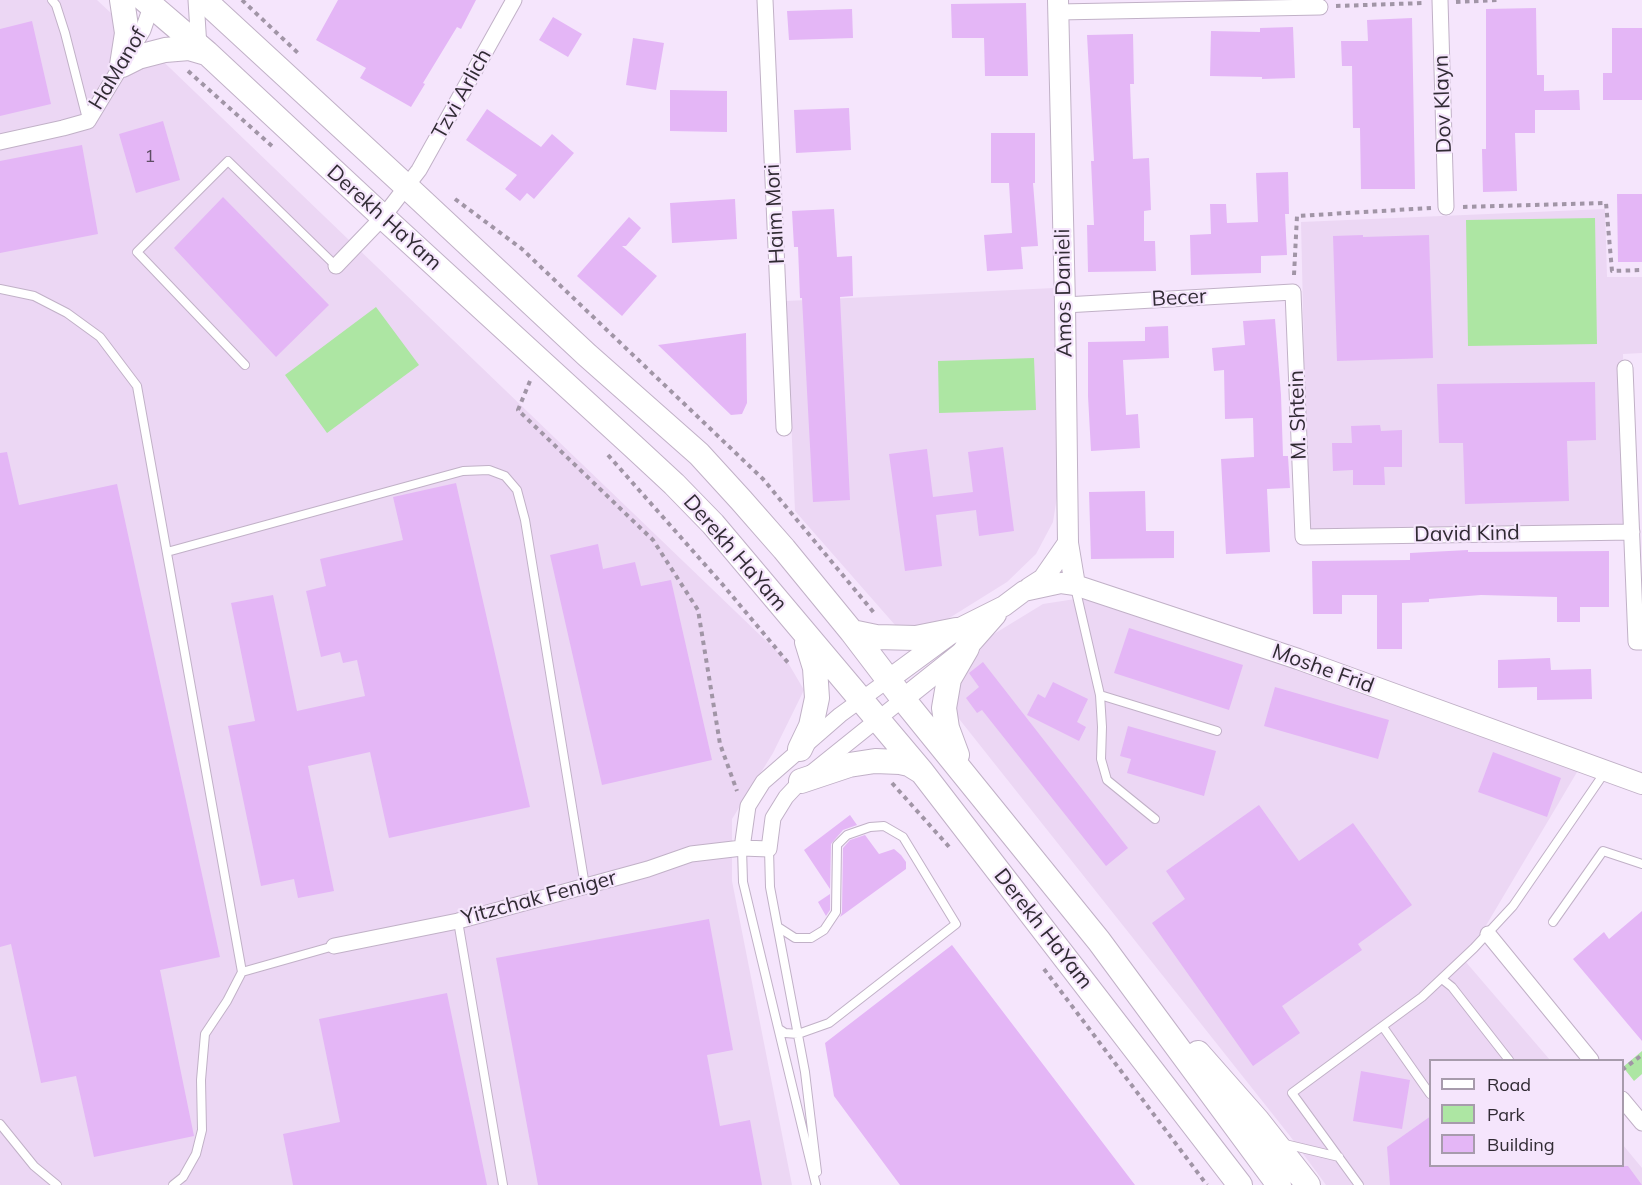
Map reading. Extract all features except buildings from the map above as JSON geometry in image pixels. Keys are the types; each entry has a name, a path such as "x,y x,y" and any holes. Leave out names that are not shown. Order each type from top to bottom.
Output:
{"main road":[{"path":"122,0 127,33 122,65"},
{"name":"Derekh HaYam","path":"204,0 587,355 699,454 784,549 1099,941 1280,1185"},
{"name":"Derekh HaYam","path":"150,2 674,484 713,524 922,772 1238,1182"},
{"path":"122,65 138,57 165,50 189,48 203,50"},
{"path":"800,749 807,738 813,720 817,684 812,653 801,629"},
{"path":"852,632 876,637 962,639 949,679 944,708 947,728 964,774"},
{"path":"801,781 849,765 874,762 900,762 909,764 922,772"},
{"path":"1099,941 1160,1012 1222,1078 1275,1141 1308,1185"}],"street":[{"path":"196,0 203,50"},
{"name":"Tzvi Arlich","path":"336,266 382,217 419,170 514,0"},
{"name":"Haim Mori","path":"765,0 784,428"},
{"name":"Dov Klayn","path":"1440,1 1446,207"},
{"name":"HaManof","path":"0,142 63,129 88,121 143,30 150,2"},
{"path":"1058,6 1320,7"},
{"name":"Amos Danieli","path":"1058,6 1068,543 1075,585"},
{"name":"Becer","path":"1065,305 1293,292"},
{"name":"M. Shtein","path":"1293,292 1303,537"},
{"path":"1625,368 1639,642"},
{"name":"David Kind","path":"1303,537 1632,531"},
{"path":"1024,591 1043,579 1068,543"},
{"name":"Moshe Frid","path":"903,699 962,639 1024,591 1061,583 1075,585 1298,659 1642,784"},
{"name":"Moshe Frid","path":"888,680 962,639"},
{"path":"742,848 746,817 753,796 763,782 800,749 888,680"},
{"path":"769,849 770,830 777,808 801,781 903,699"},
{"name":"Yitzchak Feniger","path":"334,946 458,921 648,869 691,854 742,848 769,849"},
{"path":"1488,934 1590,1059"},
{"path":"1624,1100 1642,1123"}],"lane":[{"path":"52,0 56,5 65,33 88,121"},
{"path":"245,365 137,252 228,161 336,266"},
{"path":"0,289 34,296 67,313 100,337 137,386 242,972 227,1001 205,1034 201,1080 202,1130 196,1154 183,1177 173,1185"},
{"path":"167,552 463,471 489,470 505,476 517,490 525,520 585,886"},
{"path":"1075,585 1100,695 1101,759 1107,780 1155,819"},
{"path":"1100,695 1217,731"},
{"path":"1359,1185 1292,1093 1383,1027 1442,979 1488,934 1513,906 1606,771"},
{"path":"778,927 795,938 811,938 824,930 836,912 837,845 847,835 870,827 884,826 903,837 956,924 830,1023 798,1034 785,1033 779,1029"},
{"path":"742,848 743,882 817,1185"},
{"path":"769,849 770,887 806,1072 817,1185"},
{"path":"1553,922 1603,850 1642,864"},
{"path":"458,921 503,1185"},
{"path":"242,972 334,946"},
{"path":"1442,979 1452,987 1508,1059"},
{"path":"1383,1027 1429,1091"},
{"path":"0,1124 34,1166 57,1185"},
{"path":"1275,1141 1339,1157"}],"path":[{"path":"1320,7 1499,0"},
{"path":"165,50 274,148"},
{"path":"1293,292 1297,216 1446,207 1606,203 1612,271 1642,270"},
{"path":"540,386 531,378 518,410 653,540 698,610 720,744 746,817"},
{"path":"605,452 723,585 795,672"},
{"path":"874,762 952,850"},
{"path":"1037,961 1207,1185"},
{"path":"1624,1069 1642,1055"}],"shaded area":[{"path":"0,0 97,0 787,661 804,690 773,753 732,819 732,881 792,1185 0,1185"},
{"path":"1605,209 1607,277 1642,277 1642,353 1623,354 1627,524 1308,531 1301,222"},
{"path":"1054,288 1059,484 1053,522 1036,554 1007,582 930,630 895,625 795,511 786,301"},
{"path":"1088,597 1580,767 1465,961 1549,1059 1429,1059 1429,1167 1624,1167 1624,1146 1642,1168 1642,1185 1326,1185 1290,1136 952,710 956,687 989,637 1043,604"}],"green space":[{"path":"1595,218 1597,344 1468,346 1466,220"},
{"path":"376,307 419,365 327,433 285,375"},
{"path":"1034,358 1036,410 939,413 938,361"},
{"path":"1642,1051 1642,1074 1634,1081 1624,1066"}]}
